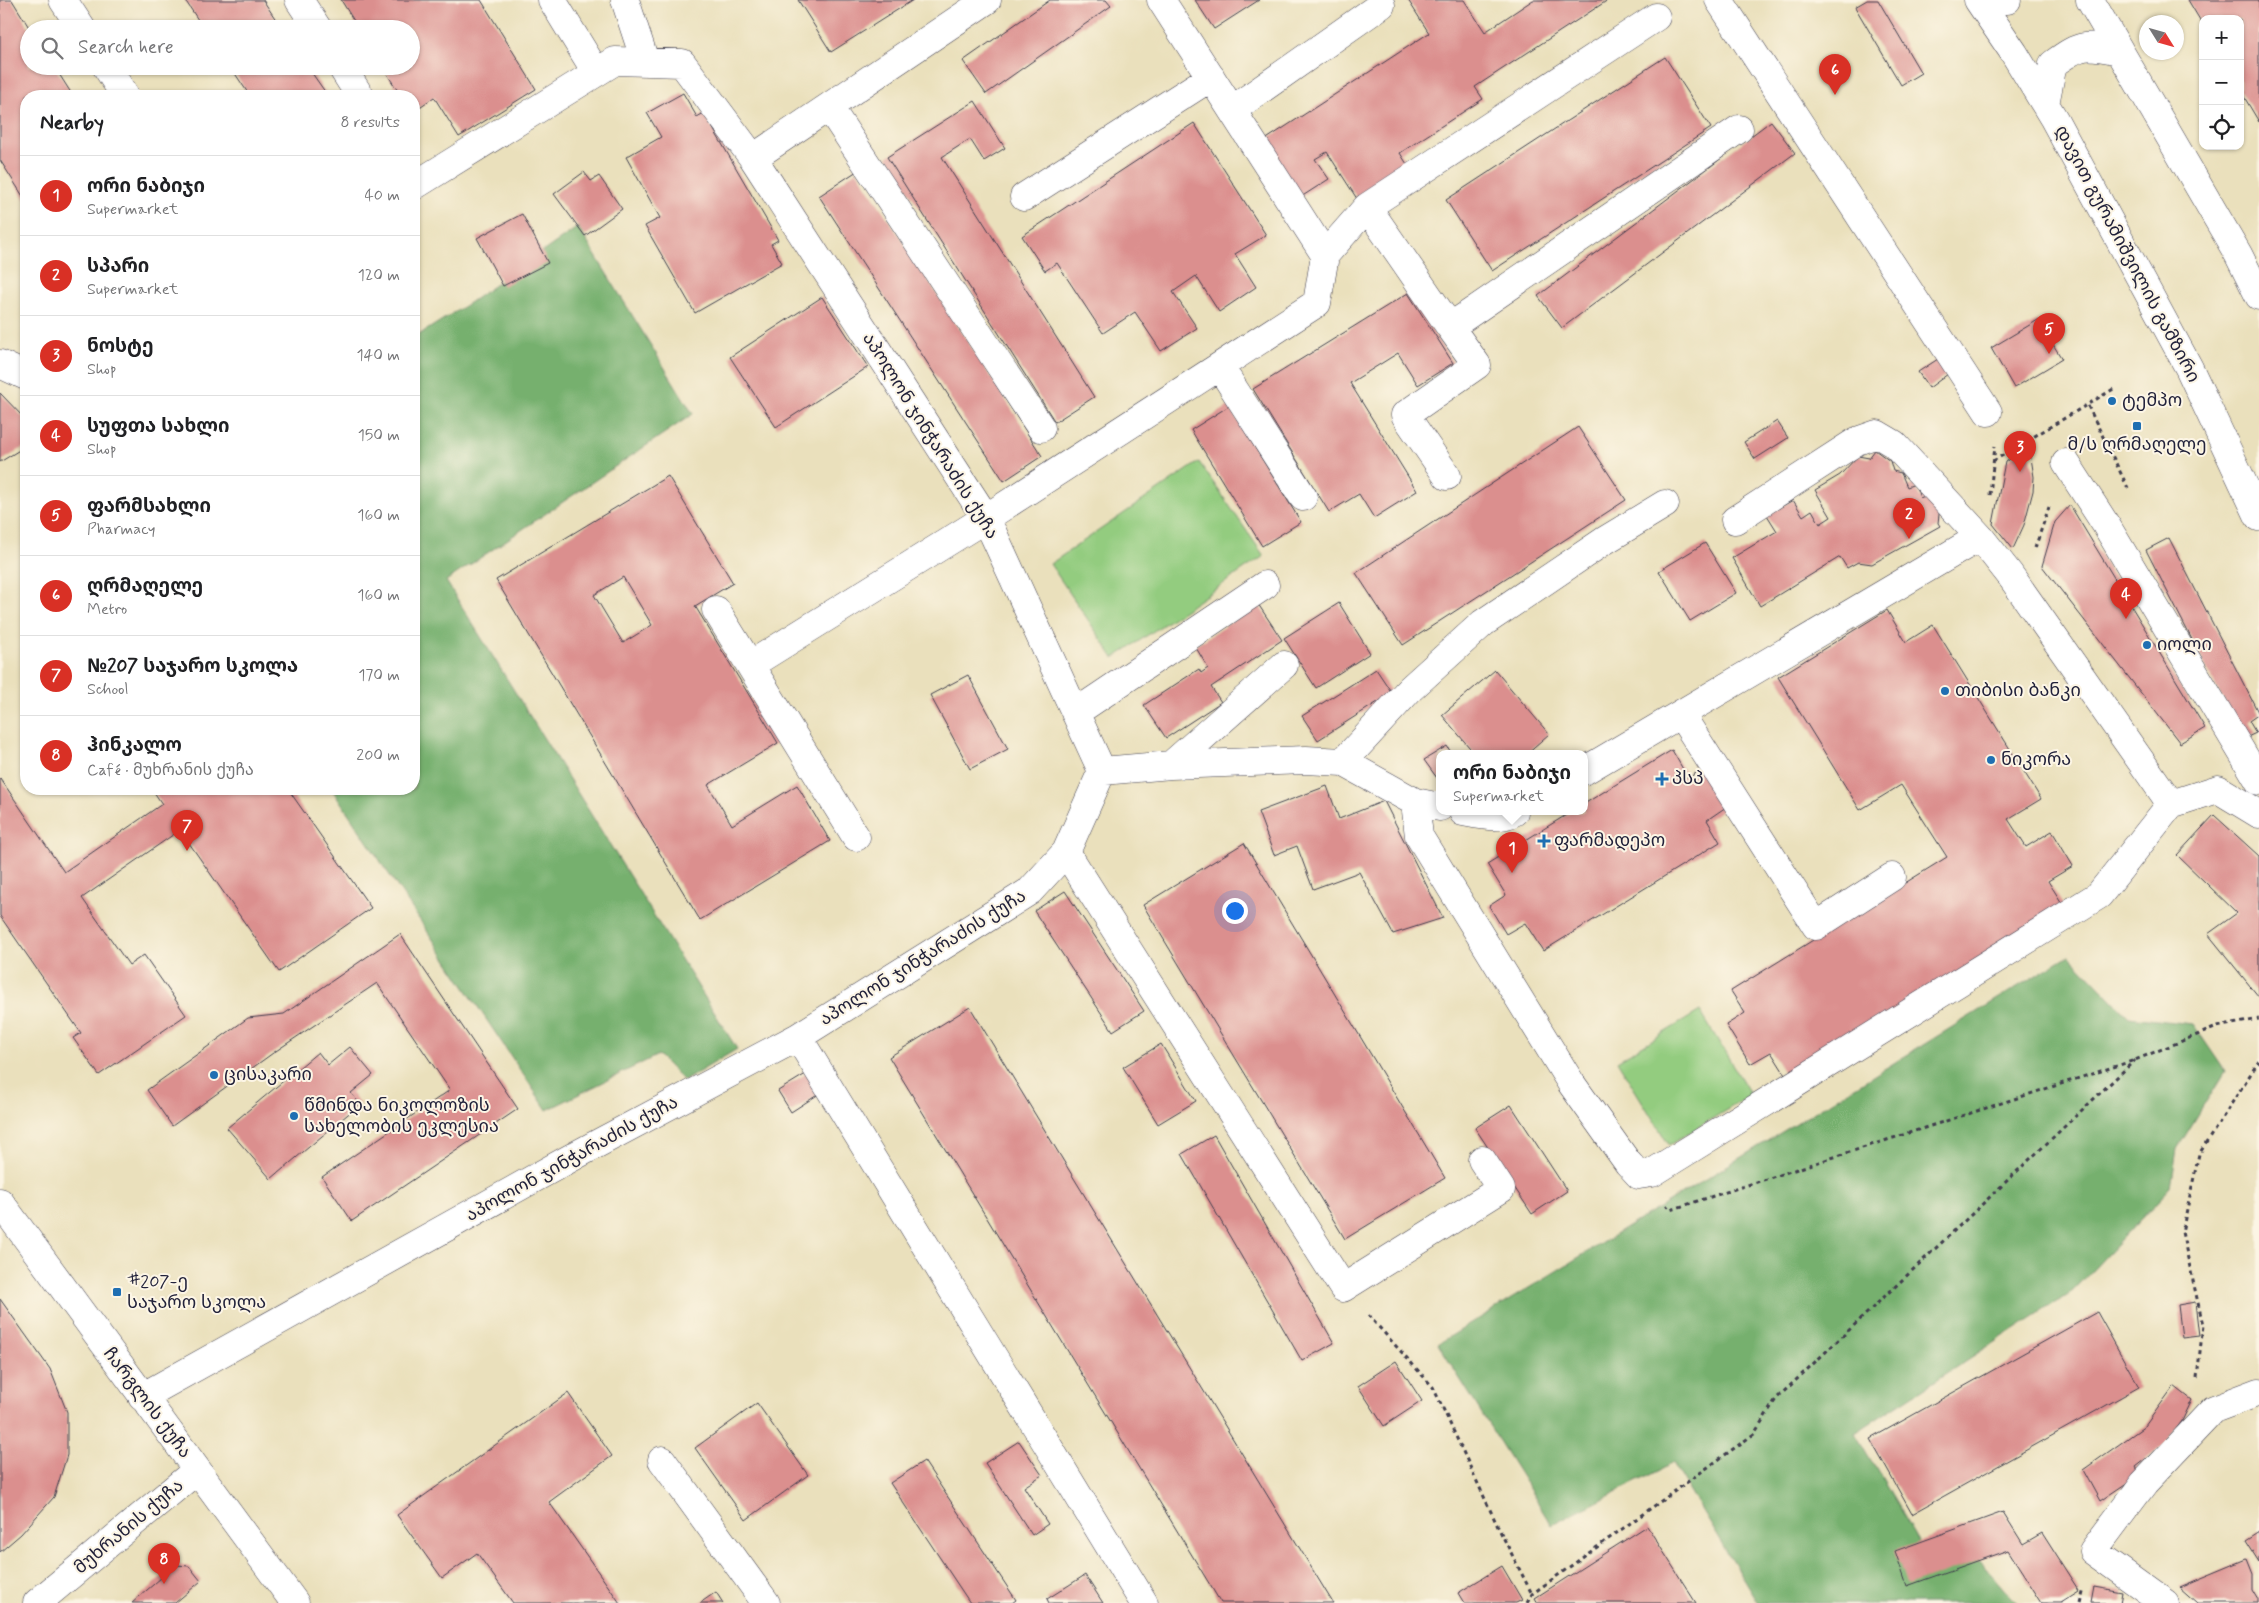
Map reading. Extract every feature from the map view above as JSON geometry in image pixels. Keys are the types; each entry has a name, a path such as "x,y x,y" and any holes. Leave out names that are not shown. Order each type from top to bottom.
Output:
{"street":[{"path":"63,0 76,20"},
{"path":"299,0 312,20"},
{"path":"552,0 596,72"},
{"path":"420,180 615,61 645,61 625,0"},
{"path":"753,158 988,0"},
{"path":"1161,0 1325,255"},
{"path":"1719,0 1988,412"},
{"name":"დავით გურამიშვილის გამზირი","path":"1978,0 2014,53 2045,104 2189,368 2259,517"},
{"path":"2001,0 2007,0"},
{"path":"2090,0 2238,254 2259,296"},
{"path":"1232,110 1381,4"},
{"path":"750,665 986,518 1317,303 1325,255 1367,207 1656,17"},
{"path":"2045,104 2053,64 2070,51 2091,45 2119,51"},
{"name":"აპოლონ ჯინჭარაძის ქუჩა","path":"142,1397 578,1154 798,1037 1030,891 1066,852 1102,771 986,518 753,158 682,63 645,61"},
{"path":"112,75 121,90"},
{"path":"347,75 356,90"},
{"path":"1024,197 1210,77"},
{"path":"829,107 1041,428"},
{"path":"1450,327 1739,129"},
{"path":"1367,207 1477,365 1405,415 1447,476"},
{"path":"0,364 20,373"},
{"path":"1220,366 1304,497"},
{"path":"1735,520 1857,441 1877,434 1894,444 1980,537 2010,576 2171,804"},
{"path":"2066,462 2106,525 2259,780"},
{"path":"1343,762 1410,689 1483,623 1604,541 1666,504"},
{"path":"1588,769 1980,537"},
{"path":"1075,713 1265,585"},
{"path":"716,610 856,837"},
{"path":"1171,765 1284,665"},
{"path":"1681,715 1816,926 1892,877"},
{"path":"1102,771 1171,765 1306,760 1343,762 1427,804 1419,836 1570,1082 1628,1163 1639,1175 1652,1173 2099,894 2171,804 2218,789 2259,814"},
{"path":"1480,815 1498,815"},
{"path":"1066,852 1343,1288 1501,1189 1482,1160"},
{"path":"798,1037 1144,1603"},
{"name":"ჩარგლის ქუჩა","path":"0,1202 295,1603"},
{"path":"2165,1603 2093,1551 2144,1483 2214,1409 2259,1392"},
{"path":"662,1460 766,1603"},
{"name":"მუხრანის ქუჩა","path":"37,1603 197,1470"}],"path":[{"path":"1993,462 2115,388"},
{"path":"2088,406 2132,496"},
{"path":"1980,537 1987,530 1995,443"},
{"path":"2033,554 2049,513 2050,504"},
{"path":"1639,1175 1670,1210 2135,1060 2217,1026 2259,1018"},
{"path":"1527,1603 1532,1594 1754,1434 1776,1399 2135,1060"},
{"path":"2191,1434 2204,1325 2182,1232 2199,1154 2259,1061"},
{"path":"1343,1288 1433,1387 1499,1529 1532,1594"}],"green space":[{"path":"578,227 693,414 446,581 737,1049 684,1081 658,1055 547,1110 336,795 420,795 420,334 469,303"},
{"path":"1199,462 1264,556 1114,658 1050,564"},
{"path":"2069,955 2129,1017 2193,1024 2225,1071 2177,1149 2171,1187 2073,1291 1855,1433 1937,1573 1978,1559 2016,1603 1758,1603 1673,1463 1552,1525 1438,1344"},
{"path":"1700,1011 1751,1095 1669,1145 1617,1061"}],"building":[{"path":"0,0 12,0 24,20 20,20 20,75 60,75 69,90 20,90 20,192 0,160"},
{"path":"185,0 263,0 276,20 198,20"},
{"path":"341,0 481,0 536,89 459,137 434,97 420,107 420,90 397,90 388,75 420,75 420,20 353,20"},
{"path":"798,0 913,0 831,52"},
{"path":"1050,0 1106,0 1111,6 986,94 963,61"},
{"path":"1195,0 1259,0 1214,29"},
{"path":"1408,0 1464,0 1485,32 1533,0 1608,0 1475,87 1483,99 1400,153 1412,172 1361,205 1327,152 1315,159 1329,179 1301,197 1265,140 1429,33"},
{"path":"1867,0 1878,0 1921,73 1901,85 1855,7"},
{"path":"2188,0 2259,0 2259,122 2244,97 2244,15 2199,15 2199,18"},
{"path":"1665,57 1711,128 1492,271 1446,200"},
{"path":"236,75 313,75 324,90 246,90"},
{"path":"683,93 697,117 704,113 778,240 771,244 782,263 695,313 645,226 660,218 626,157 661,137 647,113"},
{"path":"975,101 1005,148 984,161 970,139 942,157 1094,397 1055,422 887,157"},
{"path":"1771,121 1795,153 1562,328 1538,296"},
{"path":"1194,123 1266,235 1235,254 1256,287 1219,312 1196,276 1173,292 1197,328 1161,351 1135,312 1103,333 1057,263 1045,271 1022,236"},
{"path":"857,171 1042,456 1004,481 819,196"},
{"path":"584,172 591,181 599,176 622,209 585,236 554,194"},
{"path":"522,214 548,263 503,286 477,238"},
{"path":"1408,293 1453,363 1418,385 1398,353 1350,383 1417,491 1374,518 1359,494 1329,512 1253,389"},
{"path":"822,297 868,367 776,427 730,357"},
{"path":"2038,320 2062,359 2014,388 1991,348"},
{"path":"1938,359 1948,374 1929,388 1918,372"},
{"path":"0,393 20,414 20,450 0,462"},
{"path":"1229,406 1301,522 1262,546 1191,430"},
{"path":"1777,421 1788,438 1755,459 1744,442"},
{"path":"1578,427 1626,500 1403,645 1356,573"},
{"path":"2029,445 2034,477 2033,491 2024,525 2013,549 1993,524 2005,462"},
{"path":"1875,450 1890,461 1893,471 1901,473 1907,487 1915,484 1920,498 1927,495 1940,506 1938,523 1940,526 1872,564 1858,562 1847,568 1840,557 1760,606 1732,558 1777,531 1767,515 1793,500 1803,516 1812,510 1820,524 1831,517 1815,490 1840,475 1858,456 1869,458"},
{"path":"668,476 733,583 695,606 778,743 708,785 732,825 797,785 830,841 700,920 496,580","holes":["623,577 652,625 623,643 594,595"]},
{"path":"2070,505 2205,728 2180,743 2042,566 2055,522"},
{"path":"2169,538 2259,714 2249,721 2256,733 2243,739 2146,550"},
{"path":"1705,543 1736,593 1690,621 1659,571"},
{"path":"1339,603 1370,653 1316,688 1284,638"},
{"path":"1258,604 1282,640 1211,687 1221,702 1166,738 1144,705 1199,669 1201,673 1208,668 1195,646"},
{"path":"1887,610 1906,642 1933,625 2041,799 2008,819 2026,847 2052,831 2073,866 2048,881 2065,908 1788,1079 1771,1052 1750,1064 1726,1025 1745,1013 1731,991 1947,857 1901,785 1860,810 1778,677"},
{"path":"1376,669 1392,693 1318,740 1302,716"},
{"path":"1495,670 1549,734 1531,750 1472,750 1442,715"},
{"path":"968,675 1008,749 970,769 930,695"},
{"path":"1447,746 1450,750 1440,750"},
{"path":"1672,750 1688,778 1706,767 1729,805 1707,820 1720,842 1543,951 1525,923 1506,934 1489,906 1506,895 1487,864 1566,815 1588,815 1588,802"},
{"path":"1436,753 1436,777 1424,760"},
{"path":"0,778 64,872 162,804 156,795 292,795 371,908 279,972 180,830 82,898 129,965 144,955 186,1015 99,1075 73,1038 81,1033 0,916"},
{"path":"1327,786 1339,819 1384,801 1443,918 1393,934 1359,872 1313,889 1297,846 1274,855 1258,812"},
{"path":"2214,815 2259,856 2259,997 2208,934 2237,913 2177,855"},
{"path":"1244,843 1445,1178 1345,1239 1143,905"},
{"path":"1065,891 1144,1011 1113,1031 1034,911"},
{"path":"400,934 518,1109 352,1221 322,1177 450,1090 377,983 273,1053 172,1126 147,1090 248,1018 284,1014"},
{"path":"970,1007 1333,1603 1221,1603 889,1057"},
{"path":"1161,1044 1196,1101 1158,1124 1123,1067"},
{"name":"წმინდა ნიკოლოზის სახელობის ეკლესია","path":"350,1047 373,1075 351,1093 360,1104 271,1179 227,1128 318,1052 328,1065"},
{"path":"809,1072 822,1092 791,1112 778,1091"},
{"path":"1511,1105 1567,1191 1532,1214 1475,1128"},
{"path":"1214,1135 1334,1343 1302,1361 1182,1154"},
{"path":"0,1299 50,1369 67,1412 67,1455 54,1497 21,1534 0,1552"},
{"path":"2195,1302 2199,1336 2182,1338 2178,1305"},
{"path":"2097,1312 2139,1387 1912,1514 1870,1439"},
{"path":"1396,1361 1422,1401 1384,1426 1358,1386"},
{"path":"2174,1386 2192,1400 2182,1421 2163,1446 2136,1467 2140,1474 2100,1501 2083,1470 2145,1426"},
{"path":"568,1393 612,1456 549,1502 620,1603 513,1603 477,1553 442,1578 397,1515"},
{"path":"757,1403 808,1475 746,1520 695,1448"},
{"path":"1019,1441 1042,1475 1024,1487 1048,1524 1032,1535 985,1463"},
{"path":"924,1461 1016,1600 1012,1603 970,1603 890,1483"},
{"path":"2003,1512 2023,1544 2042,1533 2079,1591 2060,1603 2042,1603 2008,1550 1907,1586 1895,1551"},
{"path":"1647,1526 1696,1603 1538,1603 1535,1598"},
{"path":"2259,1531 2259,1562 2245,1540"},
{"path":"2247,1559 2253,1574 2253,1589 2259,1599 2259,1603 2198,1603 2180,1587"},
{"path":"176,1565 189,1566 201,1581 175,1603 132,1603"},
{"path":"1502,1566 1522,1600 1516,1603 1464,1603 1458,1593"},
{"path":"1085,1575 1103,1603 1049,1603 1047,1599"},
{"path":"2094,1587 2122,1592 2120,1603 2091,1603"},
{"path":"716,1592 723,1603 700,1603"}],"place":[{"name":"ღრმაღელე","path":"1835,95"},
{"name":"ფარმსახლი","path":"2049,354"},
{"name":"ტემპო","path":"2112,401"},
{"name":"მ/ს ღრმაღელე","path":"2137,426"},
{"name":"ნოსტე","path":"2020,472"},
{"name":"სპარი","path":"1909,539"},
{"name":"სუფთა სახლი","path":"2126,619"},
{"name":"იოლი","path":"2147,645"},
{"name":"თიბისი ბანკი","path":"1945,691"},
{"name":"ნიკორა","path":"1991,760"},
{"name":"პსპ","path":"1662,779"},
{"name":"ფარმადეპო","path":"1544,841"},
{"name":"№207 საჯარო სკოლა","path":"187,851"},
{"name":"ორი ნაბიჯი","path":"1512,873"},
{"name":"ცისაკარი","path":"214,1075"},
{"name":"წმინდა ნიკოლოზის სახელობის ეკლესია","path":"294,1116"},
{"name":"#207-ე საჯარო სკოლა","path":"117,1292"},
{"name":"ჰინკალო","path":"164,1584"}]}
